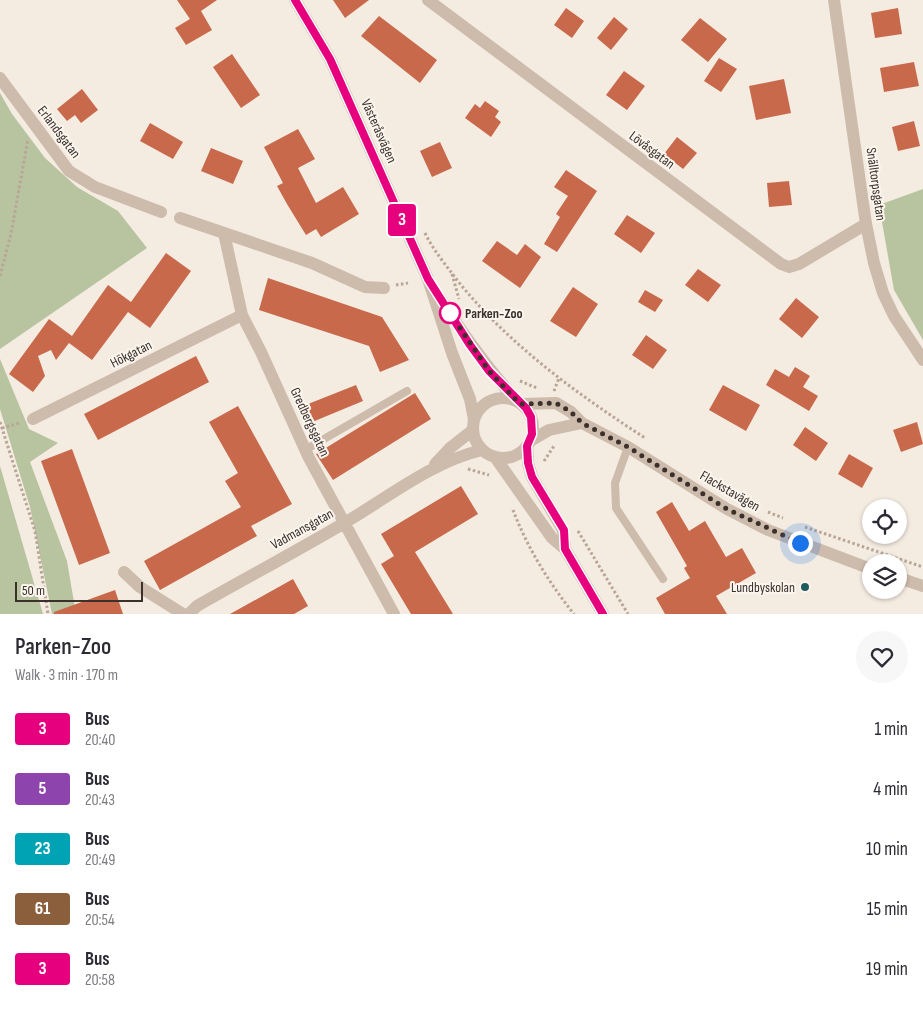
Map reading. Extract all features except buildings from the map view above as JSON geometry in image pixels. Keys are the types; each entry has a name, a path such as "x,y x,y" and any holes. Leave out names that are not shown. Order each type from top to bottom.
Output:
{"street":[{"name":"Västeråsvägen","path":"295,0 330,59 428,279 452,353 470,399 473,425"},
{"name":"Lövåsgatan","path":"428,0 781,264 788,267 799,264 866,224"},
{"name":"Snälltorpsgatan","path":"834,0 866,224 883,293 894,316 923,360"},
{"name":"Erlandsgatan","path":"0,78 69,171 81,179 119,197 161,212"},
{"path":"180,218 312,263 365,287 384,288"},
{"name":"Gredbergsgatan","path":"224,233 242,315 305,450 394,614"},
{"name":"Västeråsvägen","path":"428,279 489,371 519,402"},
{"name":"Hökgatan","path":"33,419 242,315"},
{"path":"555,398 519,402 505,398 491,400 479,410 473,425 476,441 482,450 495,457 552,538 565,549 603,614"},
{"name":"Flackstavägen","path":"555,398 582,423 628,447 743,518 776,533 862,566"},
{"path":"519,402 533,422 528,463 532,477 564,530 565,549"},
{"path":"495,457 513,456 549,430 582,423"},
{"name":"Vadmansgatan","path":"430,470 473,425"},
{"name":"Vadmansgatan","path":"189,614 197,606 345,523 430,470 456,458 482,450"},
{"path":"124,572 140,587 183,614"},
{"path":"907,581 923,586"}],"lane":[{"path":"305,450 407,391"},
{"path":"628,447 615,483 616,508 663,579"}],"path":[{"path":"0,276 11,234 32,121"},
{"path":"424,229 442,259 490,318 559,378 646,439"},
{"path":"515,378 555,398 559,378"},
{"path":"2,428 33,419"},
{"path":"0,422 35,531 48,614"},
{"path":"543,464 545,456 562,436 560,427"},
{"path":"456,458 462,468 493,478"},
{"path":"512,508 521,531 551,583 574,614"},
{"path":"760,508 791,521"},
{"path":"574,524 628,614"},
{"path":"798,524 923,567"}],"green space":[{"path":"0,93 12,114 45,158 77,187 118,211 147,248 0,349"},
{"path":"923,189 923,340 894,290 879,205"},
{"path":"0,359 29,429 58,443 30,462 67,561 76,614 52,614 30,507 0,409"},
{"path":"0,466 43,614 0,614"}],"bus line":[{"name":"3","path":"295,0 330,59 428,279 489,371 526,408 531,417 533,428 527,446 528,463 532,477 564,530 565,549 603,614"}],"place":[{"name":"Parken-Zoo","path":"450,313"},
{"name":"Lundbyskolan","path":"805,587"}],"route":[{"path":"450,313 489,371 517,401 522,404 556,403 571,412 582,423 628,447 727,509 768,530 800,543"}]}
